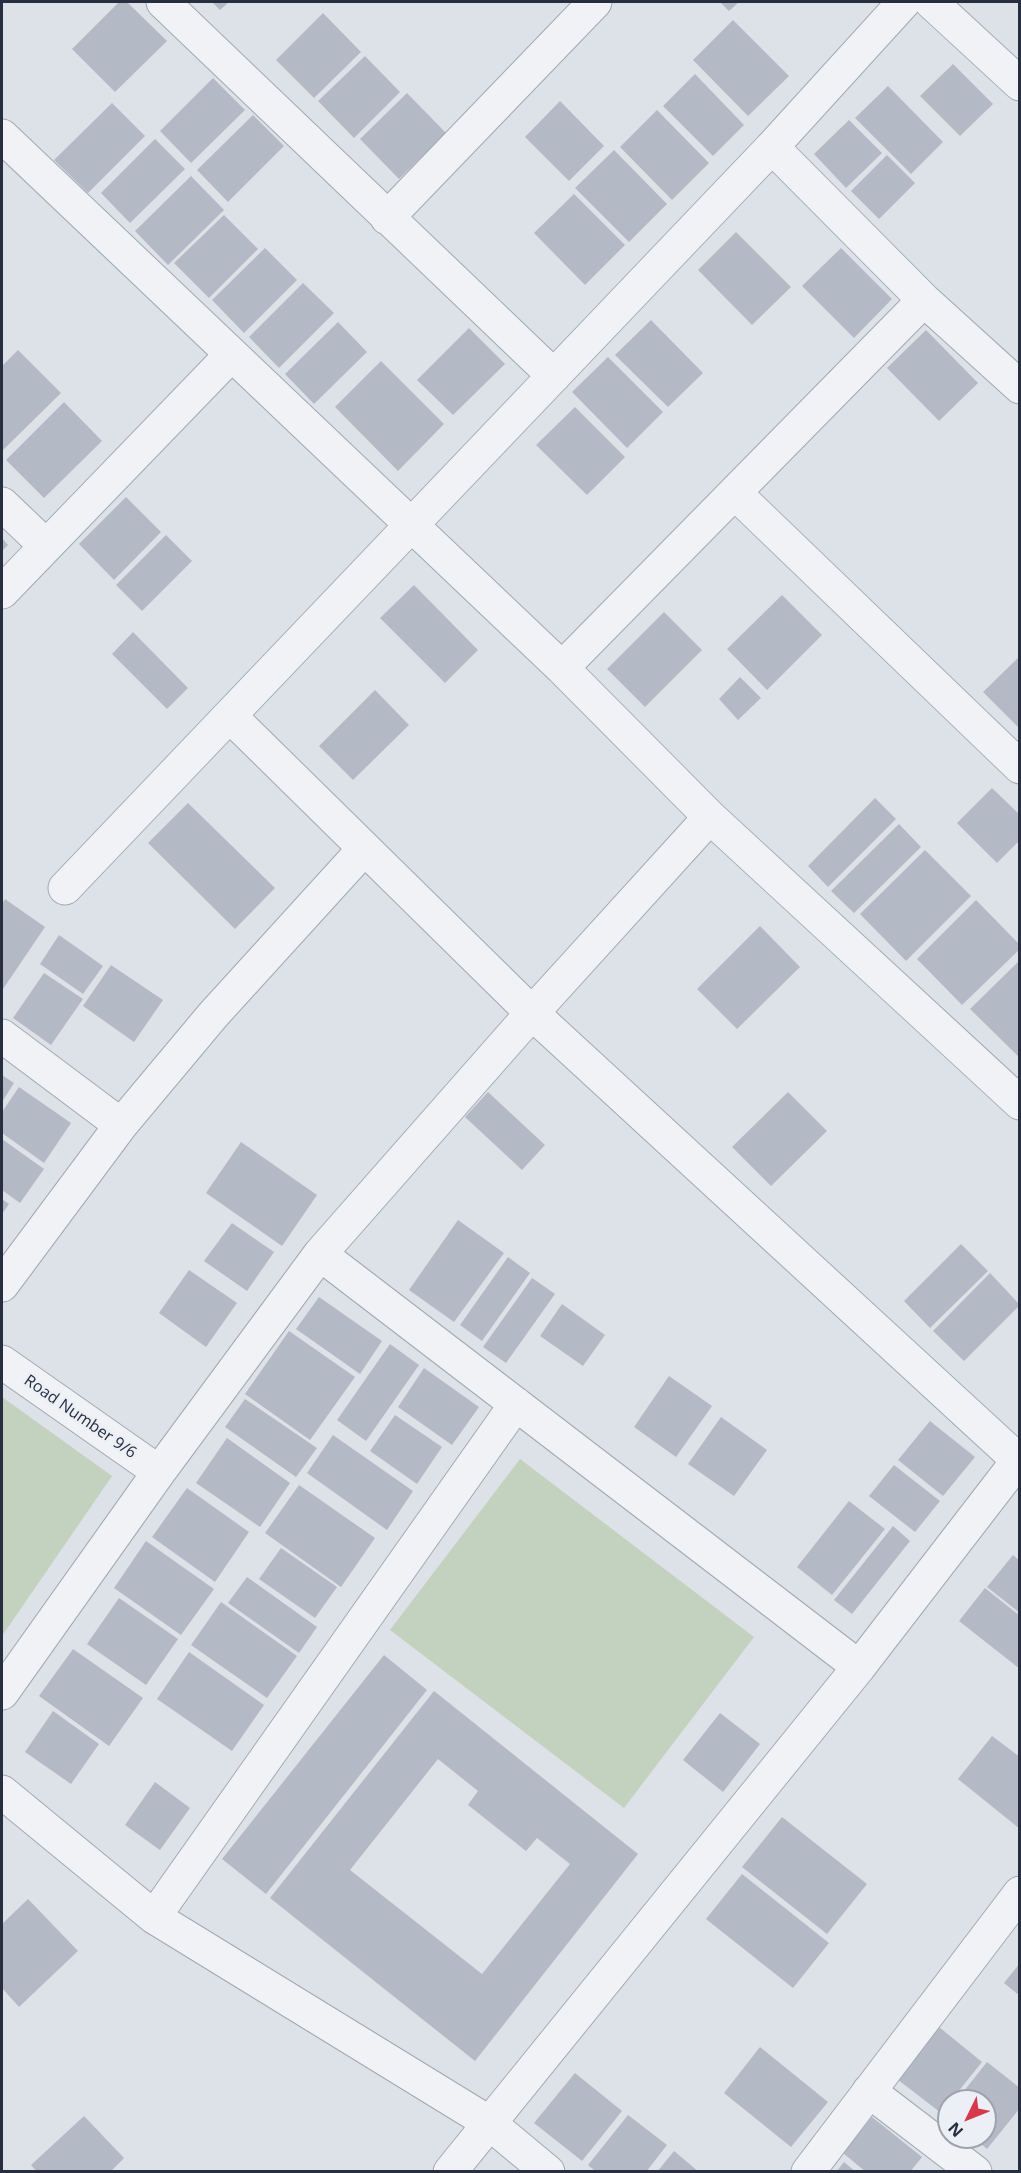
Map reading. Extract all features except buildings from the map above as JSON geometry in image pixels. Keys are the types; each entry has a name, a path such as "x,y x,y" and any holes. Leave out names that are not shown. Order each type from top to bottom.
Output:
{"street":[{"path":"163,2 554,376"},
{"path":"387,218 595,2"},
{"path":"65,888 772,147 904,2"},
{"path":"931,2 1020,84"},
{"path":"2,136 562,668 710,817 1020,1103"},
{"path":"772,147 924,300 1020,387"},
{"path":"562,668 736,494 924,300"},
{"path":"2,592 231,355"},
{"path":"736,494 1020,766"},
{"path":"2,504 46,546"},
{"path":"230,716 532,1013 1019,1459 859,1667 488,2122 450,2172"},
{"path":"2,1693 159,1472 320,1254 532,1013 710,817"},
{"path":"2,1285 121,1125 213,1015 364,849"},
{"path":"2,1036 121,1125"},
{"path":"320,1254 859,1667"},
{"name":"Road Number 9/6","path":"2,1362 159,1472"},
{"path":"154,1917 516,1404"},
{"path":"2,1792 154,1917 488,2122 548,2172"},
{"path":"808,2172 1020,1893"},
{"path":"869,2091 975,2172"}],"green space":[{"path":"2,1397 112,1476 2,1636"},
{"path":"520,1459 754,1637 624,1808 390,1630"}]}
